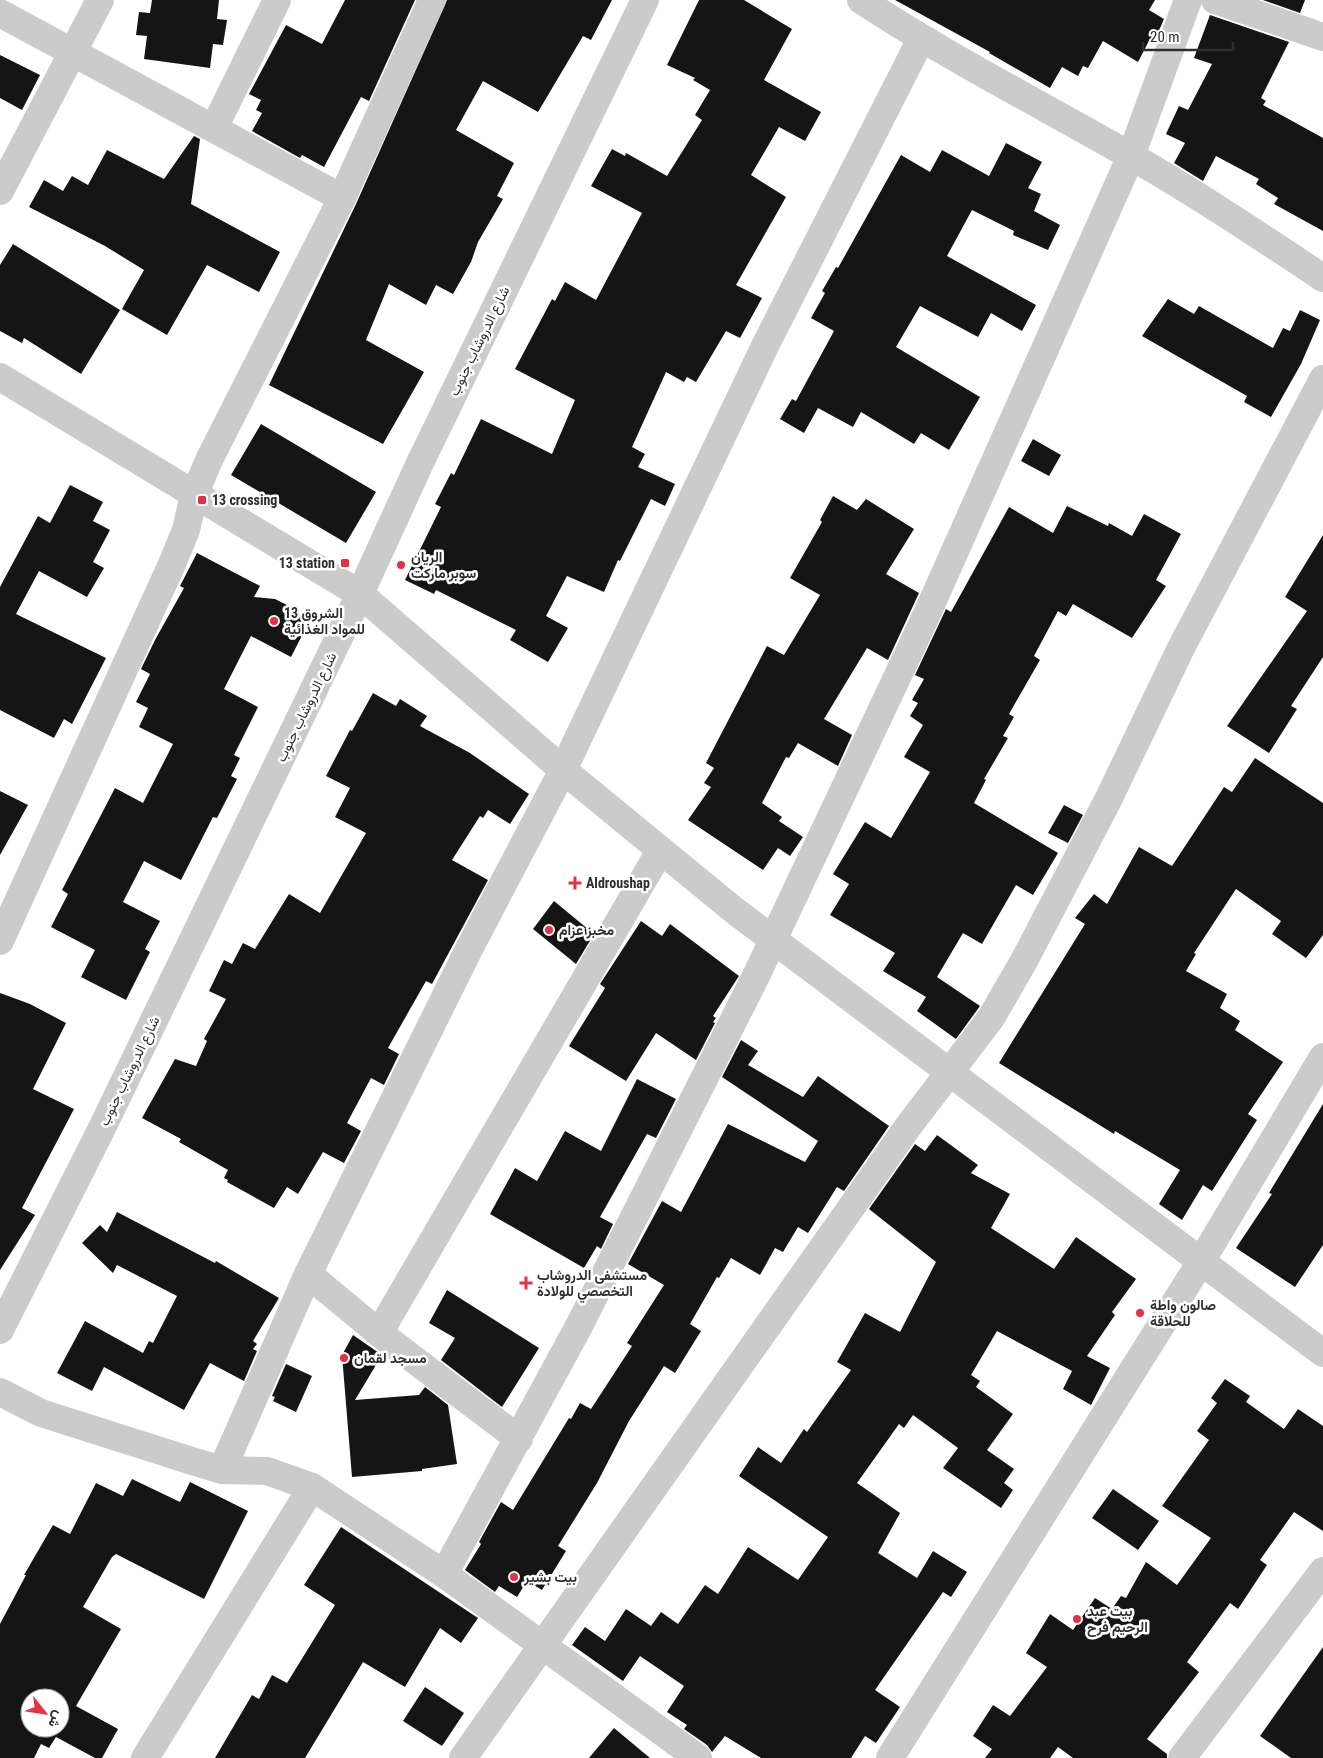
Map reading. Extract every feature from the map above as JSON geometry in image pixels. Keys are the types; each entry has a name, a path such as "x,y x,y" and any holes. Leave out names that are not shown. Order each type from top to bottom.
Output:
{"street":[{"path":"0,191 100,0"},
{"path":"214,128 277,0"},
{"path":"0,941 172,564 186,530 194,495 210,458 342,198 432,0"},
{"name":"شارع الدروشاب جنوب","path":"0,1330 102,1128 360,594 423,456 645,0"},
{"path":"861,0 921,39 1131,156 1211,204 1323,278"},
{"path":"444,1574 519,1439 615,1257 773,940 930,607 1131,156 1188,0"},
{"path":"1215,0 1323,37"},
{"path":"0,13 342,198"},
{"path":"222,1470 308,1274 469,949 562,770 765,346 921,39"},
{"path":"0,377 360,594 562,770 660,851 773,940 1202,1260 1323,1353"},
{"path":"463,1758 894,1146 991,1018 1025,959 1108,800 1181,648 1323,379"},
{"path":"379,1333 660,851"},
{"path":"890,1758 1202,1260 1323,1057"},
{"path":"308,1274 379,1333 519,1439"},
{"path":"0,1392 41,1413 222,1470 267,1471 312,1487 444,1574 545,1644 698,1758"},
{"path":"145,1758 312,1487"},
{"path":"1182,1758 1323,1571"}],"building":[{"path":"152,0 219,0 217,19 227,20 223,45 213,44 210,68 144,59 147,36 136,35 139,12 150,13"},
{"path":"345,0 415,0 369,101 361,97 324,167 302,155 300,158 252,131 262,113 256,110 261,100 249,94 286,25 322,44"},
{"path":"447,0 612,0 591,40 583,36 538,112 483,81 456,130 514,163 497,196 503,199 478,242 471,262 453,294 436,285 426,305 389,284 366,340 424,372 383,444 269,385 356,204"},
{"path":"699,0 744,0 792,29 764,80 821,112 805,141 779,127 751,175 786,197 736,285 762,298 740,338 726,331 696,382 687,377 684,382 666,372 632,447 645,454 638,467 675,484 665,506 651,499 620,561 618,560 604,592 567,576 546,616 568,628 548,662 510,640 516,630 436,590 434,594 405,580 441,507 435,504 451,473 454,475 481,419 552,454 575,400 515,369 552,299 555,301 565,282 596,300 642,213 591,186 612,149 625,156 626,153 667,176 702,120 695,115 710,90 693,80 695,78 667,65"},
{"path":"895,0 1155,0 1149,10 1164,19 1154,42 1150,39 1138,62 1103,41 1088,68 1083,66 1078,76 1062,67 1050,88 990,52"},
{"path":"1263,0 1305,0 1300,13"},
{"path":"1210,15 1289,42 1261,98 1266,101 1263,105 1323,138 1323,231 1274,204 1278,198 1256,184 1259,179 1216,156 1203,181 1174,163 1185,143 1166,134 1179,106 1188,110 1212,64 1194,58"},
{"path":"0,55 40,75 22,110 0,98"},
{"path":"194,136 200,139 191,204 280,252 259,292 207,265 167,335 122,309 144,270 105,246 29,207 44,180 63,191 72,176 88,185 107,150 164,179"},
{"path":"1006,143 1042,162 1028,188 1041,194 1034,211 1060,225 1048,250 1013,235 1014,231 972,210 947,256 1036,305 1022,331 991,313 978,337 920,306 896,347 980,397 949,450 921,433 914,444 861,412 853,427 818,408 804,433 780,419 792,399 796,401 834,331 811,318 825,293 822,291 836,267 838,268 901,155 930,172 942,150 989,176"},
{"path":"13,244 120,310 81,374 24,338 22,343 0,331 0,265"},
{"path":"1168,299 1194,314 1199,306 1273,348 1283,328 1290,331 1300,310 1320,320 1301,364 1271,417 1244,402 1247,396 1142,336"},
{"path":"261,424 376,492 346,543 231,475"},
{"path":"1033,439 1061,455 1049,476 1021,461"},
{"path":"70,485 103,502 93,521 110,530 93,562 104,568 87,597 39,571 16,614 106,658 72,724 64,719 54,738 0,710 0,587 38,516 50,523"},
{"path":"833,496 857,510 866,499 914,529 886,574 919,593 888,660 867,648 824,719 852,735 838,766 798,743 789,758 786,757 762,803 782,817 779,821 803,837 790,856 778,848 763,870 688,820 711,787 704,783 714,768 706,763 767,646 784,655 820,595 790,578 822,522 820,520"},
{"path":"1067,506 1108,526 1109,523 1132,536 1144,514 1181,534 1156,580 1166,586 1132,638 1073,604 1066,616 1058,611 1034,656 1040,660 1009,714 1014,717 1003,736 1008,738 984,779 986,780 974,803 1058,853 1033,895 1016,885 982,944 963,933 937,977 980,1006 956,1039 917,1011 926,997 883,971 895,953 830,915 849,884 833,874 865,822 891,838 930,772 904,757 923,725 910,716 918,703 912,700 924,679 915,675 946,609 951,612 1009,507 1053,533"},
{"path":"1323,535 1323,657 1291,706 1297,709 1269,753 1227,726 1307,611 1285,597"},
{"path":"197,553 260,586 254,597 275,599 289,606 287,608 310,620 291,657 251,636 224,689 258,707 234,755 240,758 231,776 237,779 217,818 213,817 181,880 144,861 123,902 160,921 145,949 150,952 126,1000 81,977 95,950 51,927 68,894 62,890 115,788 143,803 173,744 139,727 148,708 136,702 150,674 141,669 184,588 180,586"},
{"path":"373,693 396,706 400,699 427,716 420,726 470,753 529,794 510,824 488,810 483,818 480,816 452,860 488,880 432,984 426,981 388,1048 399,1054 384,1085 371,1078 347,1123 361,1131 344,1163 323,1152 298,1194 287,1187 274,1208 227,1182 228,1180 224,1178 228,1170 179,1142 181,1139 142,1118 175,1059 196,1066 207,1041 204,1039 226,999 209,991 224,960 232,964 243,943 255,949 289,894 320,913 366,833 335,817 350,788 326,776 350,730 352,731"},
{"path":"1255,758 1323,803 1323,935 1306,958 1272,934 1281,921 1236,889 1194,953 1196,954 1186,971 1227,994 1220,1008 1240,1021 1235,1030 1283,1062 1248,1114 1257,1120 1212,1191 1203,1185 1182,1220 1159,1204 1180,1170 1115,1131 1114,1134 999,1063 1085,924 1075,918 1094,894 1107,904 1139,847 1172,866 1224,787 1232,792"},
{"path":"0,791 28,805 0,855"},
{"path":"1064,805 1083,815 1068,843 1048,833"},
{"path":"554,901 594,934 576,964 533,929"},
{"path":"641,921 662,936 670,924 739,976 713,1016 716,1018 713,1022 715,1023 696,1060 656,1033 626,1081 569,1046 605,988 600,984"},
{"path":"0,993 30,1004 66,1023 33,1089 74,1109 22,1208 35,1215 0,1270"},
{"path":"741,1040 758,1051 748,1065 803,1097 818,1076 889,1126 844,1191 837,1187 808,1233 798,1227 783,1252 775,1248 760,1275 731,1258 719,1278 717,1277 690,1324 701,1331 675,1373 664,1366 629,1421 597,1483 558,1546 566,1551 542,1590 527,1581 517,1597 499,1586 495,1592 465,1570 481,1544 479,1542 501,1502 513,1510 569,1418 571,1419 580,1403 591,1409 632,1346 627,1343 664,1285 628,1264 662,1201 681,1212 728,1124 805,1162 818,1141 722,1077"},
{"path":"637,1079 676,1099 656,1138 647,1134 600,1217 613,1224 601,1249 597,1246 584,1268 490,1214 515,1168 537,1181 565,1131 601,1151"},
{"path":"1323,1104 1323,1245 1295,1287 1236,1248 1272,1194 1269,1193"},
{"path":"937,1135 978,1165 971,1173 1010,1194 991,1228 1054,1269 1076,1237 1136,1279 1112,1312 1115,1315 1087,1356 1110,1368 1091,1405 1063,1389 1072,1371 997,1331 971,1375 980,1381 976,1387 1013,1414 987,1450 1014,1469 1004,1483 1013,1490 1001,1508 943,1468 958,1448 913,1415 904,1428 899,1424 857,1483 900,1513 878,1553 917,1578 933,1551 967,1572 951,1597 943,1592 875,1690 900,1707 876,1743 865,1736 851,1758 761,1758 725,1736 712,1752 707,1745 684,1729 687,1725 667,1712 684,1686 640,1656 623,1681 572,1645 585,1627 605,1641 626,1609 651,1626 661,1612 678,1624 705,1585 718,1594 748,1547 798,1580 828,1537 739,1476 758,1447 781,1463 804,1429 807,1432 851,1370 837,1362 865,1313 900,1332 936,1262 869,1209 915,1144 925,1151"},
{"path":"117,1212 215,1263 216,1261 279,1298 253,1341 257,1344 253,1349 257,1351 244,1381 210,1363 184,1410 104,1367 92,1391 57,1373 85,1321 143,1353 149,1341 153,1343 177,1296 117,1265 113,1273 82,1243 100,1225 107,1232"},
{"path":"447,1290 539,1348 502,1407 441,1360 455,1338 429,1323"},
{"path":"353,1335 382,1355 355,1400 419,1395 425,1387 448,1405 457,1464 422,1469 422,1471 352,1477 342,1355"},
{"path":"286,1364 312,1376 296,1412 273,1401 275,1397 272,1396"},
{"path":"1225,1379 1250,1396 1246,1402 1284,1429 1298,1409 1323,1426 1323,1531 1294,1512 1260,1560 1267,1565 1238,1609 1230,1603 1187,1662 1199,1672 1147,1739 1167,1754 1167,1758 1073,1758 1058,1747 1050,1758 985,1758 992,1749 973,1736 993,1705 1010,1716 1047,1667 1026,1653 1050,1614 1073,1630 1095,1598 1112,1609 1121,1596 1126,1598 1146,1562 1177,1585 1211,1538 1162,1506 1209,1440 1197,1431 1217,1403 1211,1398"},
{"path":"132,1479 180,1502 190,1482 248,1511 204,1599 116,1554 112,1557 83,1607 121,1629 76,1706 118,1729 102,1758 95,1758 58,1738 70,1738 70,1688 20,1688 20,1738 55,1738 49,1748 41,1744 34,1758 0,1758 0,1624 26,1575 24,1575 53,1525 70,1534 96,1483 123,1496"},
{"path":"1113,1489 1159,1521 1138,1550 1092,1518"},
{"path":"341,1527 478,1618 461,1643 440,1628 405,1687 363,1662 305,1758 215,1758 252,1695 259,1699 272,1675 287,1683 335,1605 304,1585"},
{"path":"1323,1647 1323,1758 1291,1758 1260,1736"},
{"path":"425,1687 464,1713 442,1746 403,1721"},
{"path":"614,1728 650,1758 589,1758"}],"place":[{"name":"13 crossing","path":"202,500"},
{"name":"13 station","path":"345,563"},
{"name":"الريان سوبر ماركت","path":"401,565"},
{"name":"الشروق 13 للمواد الغذائية","path":"274,621"},
{"name":"Aldroushap","path":"575,883"},
{"name":"مخبز عزام","path":"549,930"},
{"name":"مستشفى الدروشاب التخصصي للولادة","path":"526,1283"},
{"name":"صالون واطة للحلاقة","path":"1140,1313"},
{"name":"مسجد لقمان","path":"344,1358"},
{"name":"بيت بشير","path":"514,1577"},
{"name":"بيت عبد الرحيم فرح","path":"1077,1619"}]}
